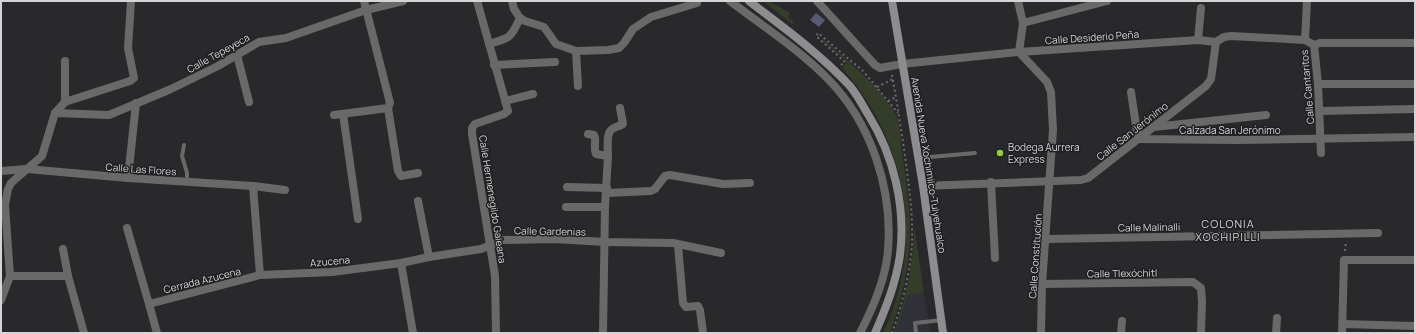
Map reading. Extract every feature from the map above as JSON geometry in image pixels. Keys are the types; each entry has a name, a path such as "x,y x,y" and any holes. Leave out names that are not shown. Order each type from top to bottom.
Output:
{"main road":[{"path":"749,1 812,50 850,87 876,127 886,150 892,169 899,202 901,243 900,255 893,286 886,308 875,333"},
{"name":"Avenida Nueva Xochimilco-Tulyehualco","path":"892,1 924,186 943,333"}],"street":[{"path":"1,300 10,276 5,211 7,194 11,183 42,156 55,113 66,102 130,81 134,78 128,48 131,1"},
{"path":"364,1 389,106 398,171 402,176 418,173"},
{"name":"Calle Tepeyeca","path":"55,113 109,116 171,89 259,42 286,38 366,10 403,1"},
{"path":"477,1 505,101 533,94"},
{"path":"512,1 514,9 520,18 525,21 544,26 556,44 576,51 608,50 619,48 633,29 651,17 697,3"},
{"path":"730,1 799,54 828,79 846,101 861,124 875,154 884,186 889,227 888,252 883,276 868,317 860,333"},
{"name":"Calle Desiderio Peña","path":"817,1 875,65 880,68 902,64 1019,52 1198,40 1216,42 1231,36 1305,40"},
{"path":"1018,1 1023,23 1019,52"},
{"path":"1023,23 1107,1"},
{"name":"Calle Cantaritos","path":"1307,1 1305,40 1314,45 1320,110 1321,153"},
{"path":"1198,40 1201,8"},
{"path":"489,44 506,39 512,34 520,18"},
{"name":"Calle San Jerónimo","path":"924,186 991,182 1081,180 1088,178 1206,86 1212,79 1216,42"},
{"path":"1314,45 1320,43 1415,43"},
{"path":"576,51 578,86"},
{"name":"Calle Constitución","path":"1019,52 1047,82 1051,92 1053,130 1040,333"},
{"path":"237,55 249,102"},
{"path":"65,61 66,102"},
{"path":"494,64 555,62"},
{"path":"1318,84 1415,84"},
{"path":"1131,92 1138,139"},
{"name":"Calle Hermenegildo Galeana","path":"496,333 495,276 472,128 475,124 506,113 508,111 505,101"},
{"path":"128,178 136,103"},
{"path":"358,219 338,115 389,106"},
{"path":"603,333 605,207 609,133 611,129 623,124 620,108"},
{"path":"1320,110 1415,110"},
{"path":"1153,127 1266,115"},
{"path":"588,134 594,135 594,150 596,154 608,156"},
{"name":"Calzada San Jerónimo","path":"1138,139 1238,140 1415,136"},
{"name":"Calle Las Flores","path":"1,171 27,169 128,178 253,186 286,190"},
{"path":"567,187 651,191 655,189 665,176 670,175 723,184 750,183"},
{"path":"991,182 995,258"},
{"path":"253,186 260,275"},
{"path":"418,201 429,256"},
{"path":"566,207 605,207"},
{"path":"127,228 157,333"},
{"name":"Calle Malinalli","path":"1046,239 1378,233"},
{"name":"Calle Gardenias","path":"401,263 429,256 482,249 490,244 503,240 673,243 722,253"},
{"path":"678,245 683,303 686,307 698,306 700,310 703,333"},
{"path":"63,249 68,276 84,333"},
{"path":"1342,333 1344,260 1415,260"},
{"path":"401,263 413,333"},
{"name":"Azucena","path":"260,275 332,272 401,263"},
{"name":"Cerrada Azucena","path":"149,304 260,275"},
{"path":"10,276 68,276"},
{"name":"Calle Tlexóchitl","path":"1042,284 1194,282 1201,288 1201,333"},
{"path":"1276,333 1277,318"},
{"path":"1121,333 1122,321"},
{"path":"1342,324 1415,326"}],"lane":[{"path":"184,145 182,156 188,173 187,182"},
{"path":"919,158 975,153"},
{"path":"916,333 915,323 942,320"}],"path":[{"path":"816,36 818,33 863,71 898,113"},
{"path":"891,66 911,204"},
{"path":"877,87 893,79"},
{"path":"888,101 896,97"},
{"path":"898,113 910,111"},
{"path":"1344,260 1348,234"}],"shaded area":[{"path":"924,293 930,333 896,333 908,295"}],"green space":[{"path":"763,1 769,1 790,13 788,18 794,21 792,24"},
{"path":"823,39 853,65 881,93 896,115 898,123 906,178 910,238 904,282 890,333 883,333 896,299 904,265 906,229 903,194 895,160 882,127 864,96 842,68 847,62 822,40"},
{"path":"914,226 924,293 908,295 896,333 894,333 911,267"}],"building":[{"path":"816,13 825,20 819,27 810,20"}],"place":[{"name":"Bodega Aurrera Express","path":"1000,153"}],"district":[{"name":"COLONIA XOCHIPILLI","path":"1228,229"}]}
